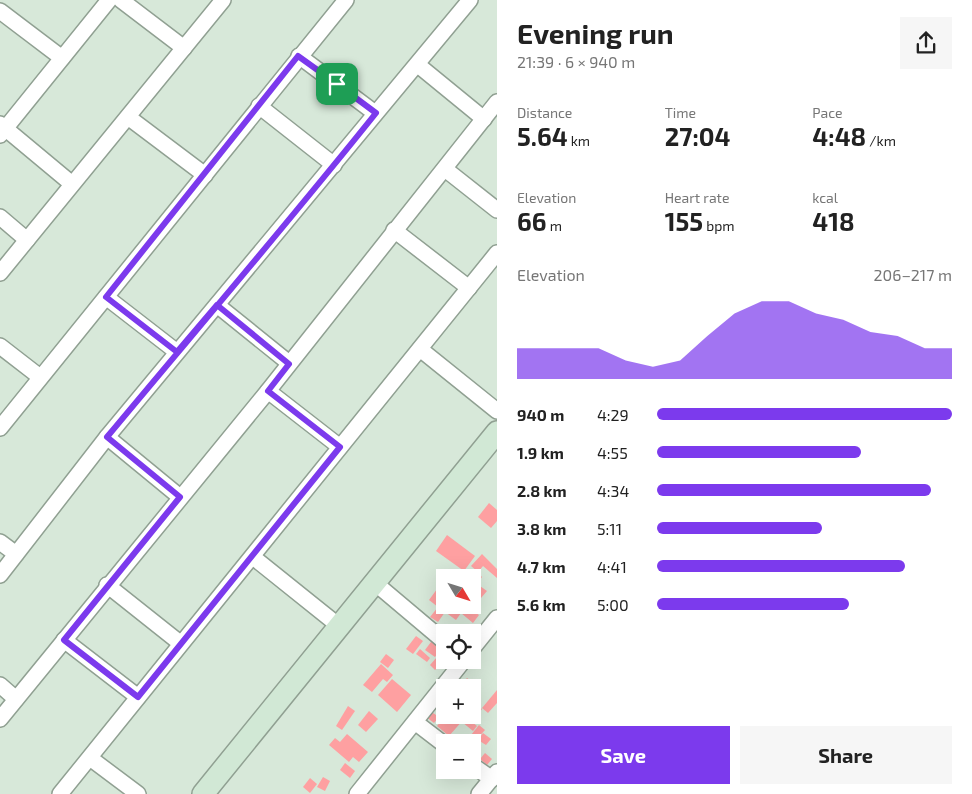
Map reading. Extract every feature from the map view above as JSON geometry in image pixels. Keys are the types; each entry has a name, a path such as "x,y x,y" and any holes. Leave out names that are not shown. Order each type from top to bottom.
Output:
{"street":[{"path":"72,184 2,130 110,0"},
{"path":"121,0 184,48"},
{"path":"0,273 223,0"},
{"path":"0,428 205,175 298,56 346,0"},
{"path":"0,575 107,437 418,65 470,0"},
{"path":"0,12 62,58"},
{"path":"298,56 376,113"},
{"path":"418,65 484,119"},
{"path":"0,719 107,585 268,391 497,102"},
{"path":"259,106 334,165"},
{"path":"128,117 205,175"},
{"path":"445,169 497,210"},
{"path":"0,217 27,240"},
{"path":"394,230 469,288"},
{"path":"60,794 180,643 253,557 497,253"},
{"path":"106,297 177,352"},
{"path":"217,305 289,364"},
{"path":"0,346 40,377"},
{"path":"420,349 497,411"},
{"path":"268,391 340,447"},
{"path":"206,793 339,626 496,435"},
{"path":"107,437 180,497"},
{"path":"0,542 16,554"},
{"path":"253,557 339,626"},
{"path":"375,583 436,634"},
{"path":"107,585 180,643"},
{"path":"481,638 497,618"},
{"path":"64,640 138,697"},
{"path":"357,794 457,669"},
{"path":"0,685 16,699"},
{"path":"415,722 436,737"},
{"path":"90,758 138,794"},
{"path":"479,794 494,776 481,770"}],"building":[{"path":"489,503 497,510 497,521 491,528 478,517"},
{"path":"447,535 475,556 465,569 461,569 436,551"},
{"path":"482,554 497,569 497,578 483,566 480,569 474,569 471,566"},
{"path":"481,587 487,591 481,598"},
{"path":"436,590 436,605 429,600"},
{"path":"436,610 436,614 444,614 438,622 430,617"},
{"path":"448,614 460,614 456,620"},
{"path":"462,614 479,615 473,623"},
{"path":"416,636 423,641 413,654 406,649"},
{"path":"434,638 436,639 435,657 425,650"},
{"path":"420,649 430,658 427,662 416,654"},
{"path":"386,654 394,660 388,668 380,662"},
{"path":"436,658 436,669 435,670 430,665"},
{"path":"381,664 393,675 387,682 383,679 372,692 363,685"},
{"path":"392,679 411,695 397,712 378,695"},
{"path":"497,690 497,703 488,713 482,708"},
{"path":"348,706 355,711 342,730 336,726"},
{"path":"369,711 378,719 366,732 358,725"},
{"path":"430,711 436,715 436,721 434,723 426,717"},
{"path":"439,724 460,724 451,734 447,734 437,726"},
{"path":"464,724 475,724 477,726 473,731"},
{"path":"479,725 485,730 481,734 472,734"},
{"path":"483,733 491,739 486,745 481,742"},
{"path":"347,734 368,752 359,762 353,757 349,762 329,745 335,738 340,742"},
{"path":"485,753 492,759 487,765 481,758"},
{"path":"345,763 355,771 350,778 340,770"},
{"path":"323,777 330,781 325,791 317,787"},
{"path":"310,778 317,784 310,793 303,787"}],"route":[{"path":"337,84 298,56 106,297 177,352 217,305 289,364 268,391 340,447 138,697 64,640 180,497 107,437 177,352 334,165 376,113 337,84"}]}
